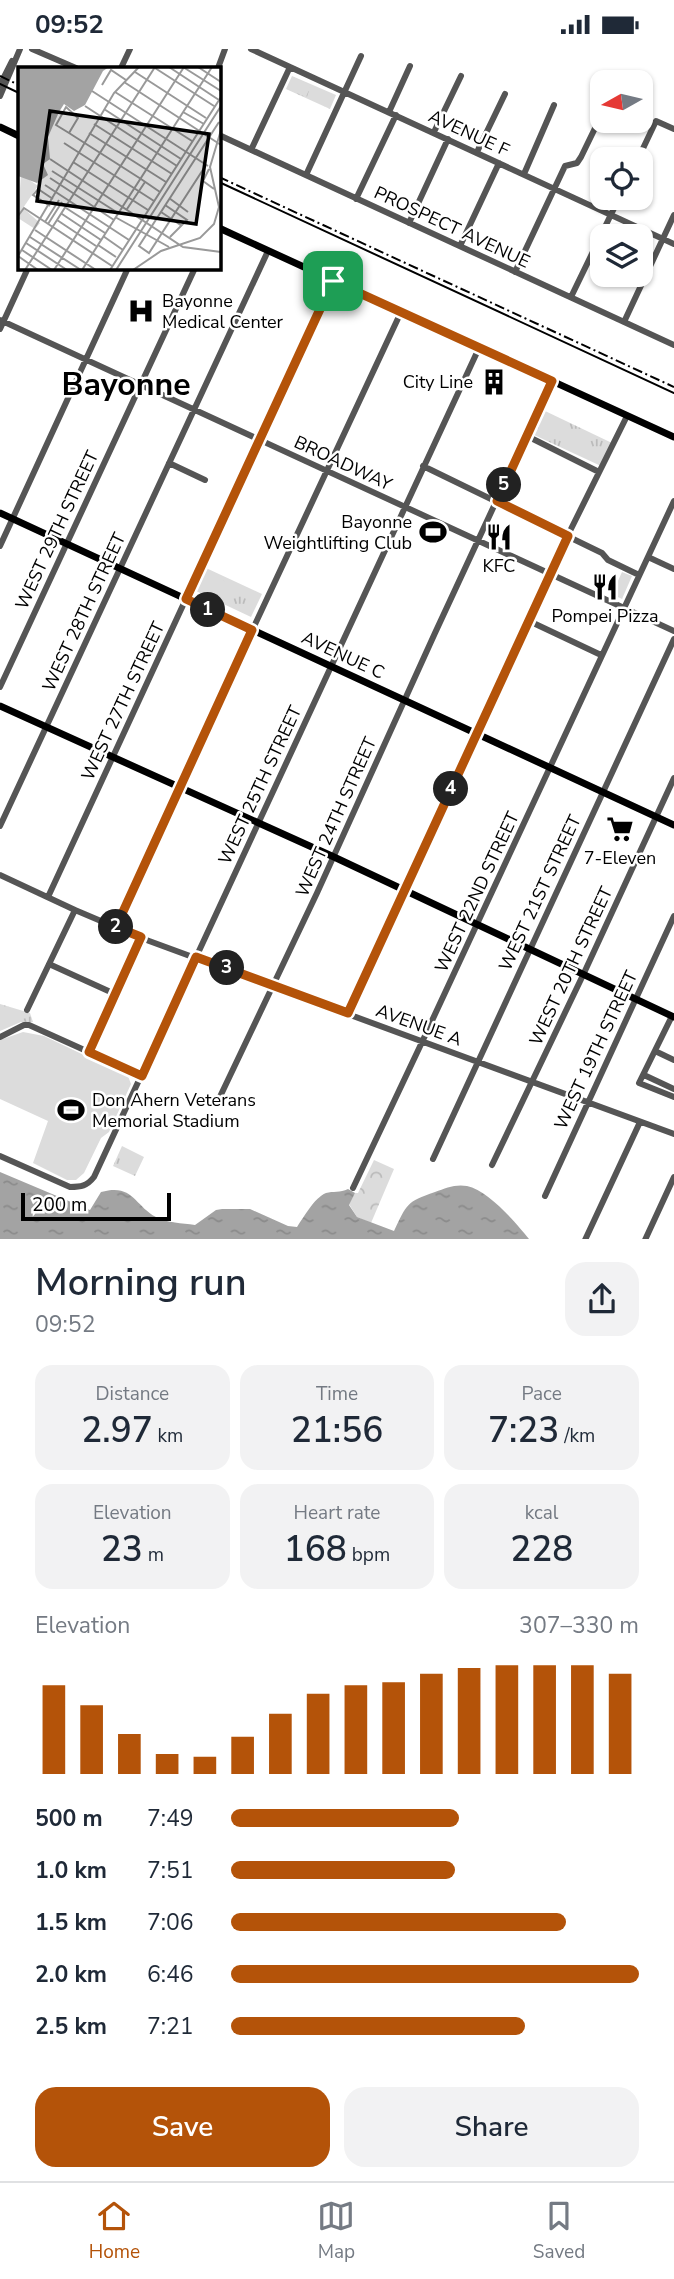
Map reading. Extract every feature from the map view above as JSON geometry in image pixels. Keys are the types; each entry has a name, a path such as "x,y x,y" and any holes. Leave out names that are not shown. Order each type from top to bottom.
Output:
{"main road":[{"path":"0,127 18,136"},
{"path":"220,228 674,437"},
{"name":"AVENUE C","path":"0,513 674,825"},
{"path":"0,706 334,857 673,1016"}],"street":[{"path":"1,90 19,49"},
{"path":"32,49 74,67"},
{"path":"121,67 130,49"},
{"name":"AVENUE F","path":"251,49 674,244"},
{"path":"219,67 227,51"},
{"path":"306,175 361,56"},
{"path":"356,199 410,66"},
{"path":"251,150 290,67"},
{"path":"434,132 461,76"},
{"path":"477,152 505,94"},
{"path":"524,174 554,105"},
{"path":"644,147 656,121 674,129"},
{"path":"515,272 565,166 576,163 593,133"},
{"name":"PROSPECT AVENUE","path":"220,135 674,345"},
{"path":"409,223 447,139"},
{"path":"460,246 499,163"},
{"path":"571,297 613,210"},
{"path":"624,322 674,215"},
{"name":"WEST 28TH STREET","path":"0,826 268,251"},
{"path":"1,324 28,269"},
{"path":"0,545 128,269"},
{"name":"WEST 29TH STREET","path":"0,687 195,269"},
{"name":"WEST 27TH STREET","path":"48,897 333,281"},
{"path":"116,927 401,312"},
{"name":"BROADWAY","path":"1,324 86,359 674,631"},
{"name":"WEST 25TH STREET","path":"0,1156 70,1187 89,1183 142,1076 479,348"},
{"name":"WEST 24TH STREET","path":"217,1103 334,857 552,381"},
{"path":"348,1013 550,574 627,416"},
{"path":"527,436 599,472"},
{"path":"169,463 205,480"},
{"path":"423,466 568,536 639,575"},
{"name":"WEST 22ND STREET","path":"353,1188 674,501"},
{"path":"648,557 674,569"},
{"path":"529,621 601,655"},
{"name":"WEST 21ST STREET","path":"433,1159 674,639"},
{"name":"WEST 20TH STREET","path":"492,1165 674,778"},
{"name":"AVENUE A","path":"0,875 141,937 674,1134"},
{"path":"27,1010 75,910"},
{"name":"WEST 19TH STREET","path":"545,1196 674,916"},
{"path":"89,1052 141,937"},
{"path":"49,964 115,994"},
{"path":"673,1016 639,1083 674,1097"},
{"path":"0,1037 28,1025 142,1076"},
{"path":"655,1051 674,1060"},
{"path":"643,1075 674,1089"},
{"path":"585,1239 640,1122"},
{"path":"645,1239 674,1177"}],"green space":[{"path":"292,76 336,95 330,109 286,89"},
{"path":"293,77 311,85 306,97 287,89"},
{"path":"543,410 612,443 601,466 532,434"},
{"path":"206,568 262,594 251,617 196,591"},
{"path":"622,572 632,576 622,599 612,594"},
{"path":"206,573 227,582 223,592 202,583"},
{"path":"0,1004 30,1013 33,1022 21,1022 0,1031"},
{"name":"Don Ahern Veterans Memorial Stadium","path":"23,1032 44,1036 128,1076 131,1084 109,1132 101,1138 84,1173 76,1180 67,1180 33,1163 48,1121 0,1099 0,1040"},
{"path":"122,1146 144,1157 135,1176 113,1166"},
{"path":"374,1160 394,1169 371,1223 357,1217 349,1204 355,1193 358,1193"}],"water":[{"path":"0,1172 90,1210 101,1192 120,1190 160,1219 195,1225 216,1210 250,1209 288,1226 297,1227 322,1195 348,1189 355,1193 349,1205 357,1217 394,1231 408,1205 425,1195 447,1188 467,1186 492,1200 529,1239 0,1239"}],"tram line":[{"path":"0,84 18,93"},
{"path":"220,182 674,393"}],"railway":[{"path":"0,76 18,85"},
{"path":"220,177 674,387"}],"place":[{"name":"Bayonne Medical Center","path":"141,311"},
{"name":"City Line","path":"494,382"},
{"name":"Bayonne Weightlifting Club","path":"433,532"},
{"name":"KFC","path":"499,537"},
{"name":"Pompei Pizza","path":"605,587"},
{"name":"7-Eleven","path":"620,829"},
{"name":"Don Ahern Veterans Memorial Stadium","path":"71,1110"}],"district":[{"name":"Bayonne","path":"126,384"}],"route":[{"path":"333,281 552,381 497,501 568,536 348,1013 196,957 142,1076 89,1052 141,937 116,927 252,630 186,599 333,281"}]}
